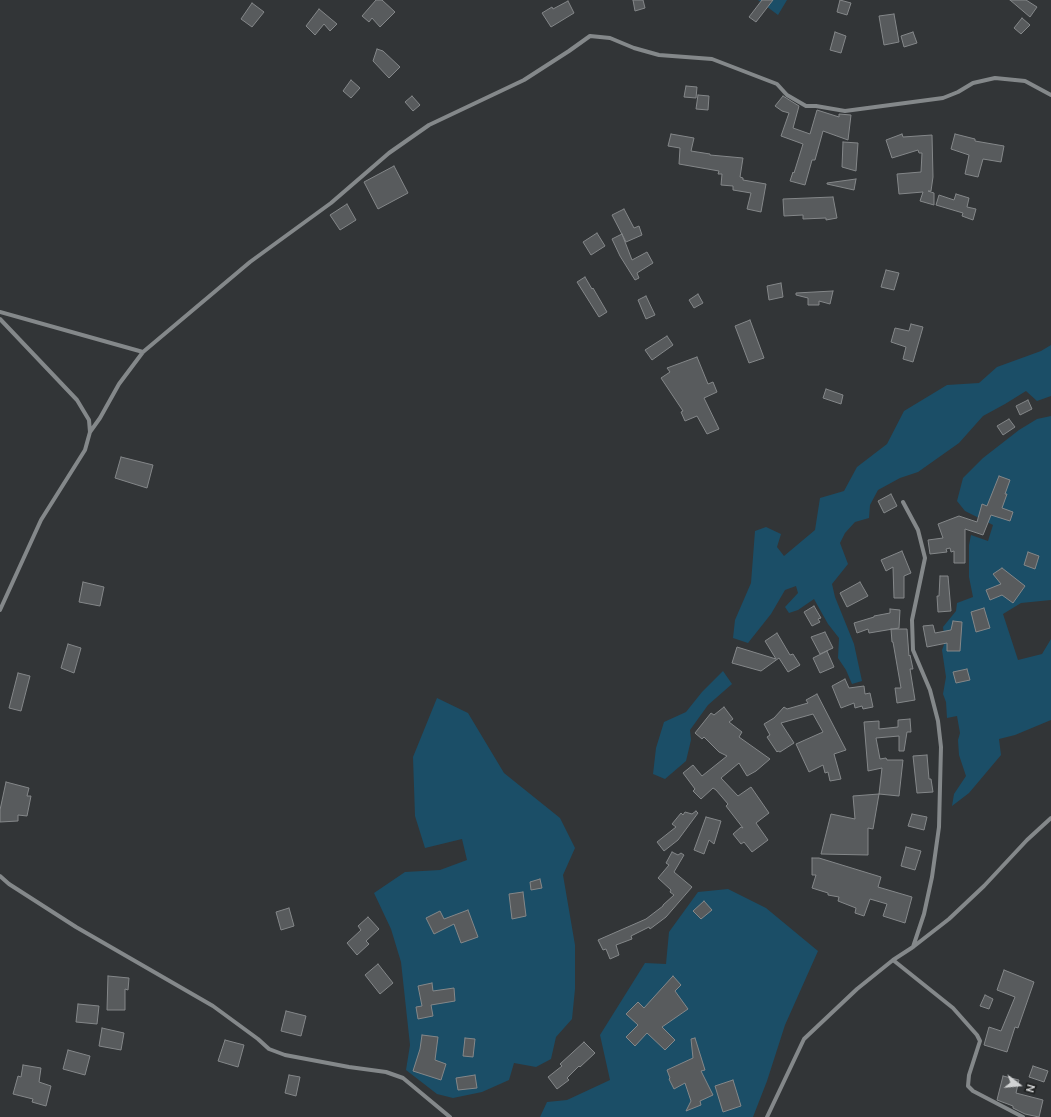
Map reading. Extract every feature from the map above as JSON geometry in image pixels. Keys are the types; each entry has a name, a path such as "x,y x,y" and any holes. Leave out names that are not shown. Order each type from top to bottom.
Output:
{"street":[{"path":"0,610 41,520 85,450 90,432 100,418 119,384 143,352 239,272 331,203 389,153 429,125 524,80 590,36 610,38 634,48 658,55 712,59 777,84 787,94 806,106 816,106 845,111 943,98 958,92 973,83 994,78 1025,81 1051,95"},
{"path":"0,312 143,352"},
{"path":"0,319 77,400 88,420 90,432"},
{"path":"903,502 918,530 925,558 912,620 913,650 930,690 938,721 941,747 939,827 932,877 926,907 913,947"},
{"path":"767,1117 804,1039 857,989 893,960 913,947 949,919 984,886 1027,840 1051,818"},
{"path":"0,876 9,884 76,927 213,1006 269,1048 285,1054 349,1067 386,1072 404,1078 450,1117"},
{"path":"893,960 953,1008 977,1035 980,1041 969,1075 968,1086 974,1091 1023,1117"}],"shaded area":[{"path":"758,0 787,0 778,15"},
{"path":"1051,345 1051,396 1037,401 1026,391 983,416 959,443 918,472 900,478 878,490 870,505 869,518 855,522 845,533 840,543 848,564 832,584 835,597 854,644 862,681 852,684 846,670 838,658 839,638 828,624 814,599 798,610 789,613 785,607 798,593 796,586 785,590 771,614 748,643 733,638 735,620 751,583 755,531 766,527 781,534 777,547 784,556 815,530 820,498 844,491 857,467 887,444 904,411 947,385 979,383 997,367 1041,351"},
{"path":"1051,416 1051,600 1021,603 1003,614 1018,660 1042,654 1051,639 1051,720 1015,735 999,739 1001,755 969,793 952,806 954,794 966,776 959,755 958,740 960,733 957,716 947,718 946,702 943,694 946,677 942,650 945,642 943,627 956,611 957,603 973,597 969,577 969,545 971,535 988,541 993,525 965,511 957,501 963,478 983,458 1019,430 1037,419"},
{"path":"723,671 732,684 708,705 690,730 691,740 686,761 665,779 653,774 656,748 664,722 686,712 702,692"},
{"path":"437,698 468,713 504,773 560,818 575,848 563,875 575,945 575,989 572,1019 556,1037 551,1059 536,1067 514,1063 509,1080 482,1092 453,1098 437,1094 406,1070 410,1045 401,962 391,929 374,893 405,872 440,870 467,860 462,839 425,848 415,816 413,757"},
{"path":"728,889 766,908 818,951 785,1025 767,1081 753,1117 540,1117 547,1102 567,1100 610,1080 600,1035 645,963 666,964 669,932 698,892"}],"building":[{"path":"376,0 382,0 395,12 380,27 372,18 369,22 362,16"},
{"path":"633,0 643,0 645,8 635,11"},
{"path":"762,0 773,0 756,22 749,17"},
{"path":"840,0 851,3 847,15 837,12"},
{"path":"1010,0 1026,0 1037,7 1030,17"},
{"path":"568,1 574,13 551,27 542,13 552,7 553,9"},
{"path":"252,3 264,12 252,27 241,19"},
{"path":"319,9 337,24 330,31 324,24 315,35 306,26"},
{"path":"894,14 899,42 884,45 879,16"},
{"path":"1022,18 1030,25 1021,34 1014,28"},
{"path":"835,32 846,36 841,53 830,50"},
{"path":"913,32 917,43 904,47 901,36"},
{"path":"377,49 383,51 400,67 389,78 373,61"},
{"path":"351,80 360,88 351,98 343,91"},
{"path":"686,86 697,87 696,98 684,97"},
{"path":"698,95 709,96 708,110 696,109"},
{"path":"412,96 420,105 413,111 405,102"},
{"path":"783,96 799,106 793,128 810,134 817,110 839,117 839,114 851,115 848,140 823,131 815,160 812,160 805,185 790,181 803,144 781,136 789,113 782,111 775,106"},
{"path":"671,134 694,138 691,151 710,155 743,158 740,177 743,178 743,180 766,184 761,212 747,209 751,193 733,190 733,186 721,185 722,174 718,174 719,171 679,164 680,148 668,146"},
{"path":"902,134 903,137 932,135 933,177 931,191 928,191 934,193 934,205 920,201 923,192 899,194 897,174 921,172 922,153 919,153 918,150 892,158 886,140"},
{"path":"955,134 975,139 975,141 1004,146 1001,162 983,159 978,177 965,174 969,155 951,149"},
{"path":"843,142 858,143 856,171 842,167"},
{"path":"394,166 408,193 378,209 364,182"},
{"path":"856,179 854,190 827,184 827,183"},
{"path":"956,194 969,198 967,207 976,209 973,220 962,216 963,213 936,205 939,195 954,200"},
{"path":"833,197 837,218 826,220 826,218 803,219 803,215 784,216 783,199"},
{"path":"347,204 356,220 340,230 330,215"},
{"path":"624,209 634,228 639,226 642,235 626,242 612,215"},
{"path":"597,233 605,246 591,255 583,242"},
{"path":"622,234 632,260 647,252 653,263 637,273 639,278 635,280 620,256 612,239"},
{"path":"886,270 899,273 894,290 881,287"},
{"path":"585,277 607,312 599,317 577,282"},
{"path":"781,283 783,297 769,300 767,286"},
{"path":"833,291 830,304 819,301 819,305 808,305 808,298 796,295 796,293"},
{"path":"698,294 703,303 694,308 689,300"},
{"path":"646,296 655,315 646,319 638,300"},
{"path":"750,320 764,358 749,363 735,326"},
{"path":"911,324 923,327 913,362 903,359 906,347 891,342 895,328 909,331"},
{"path":"667,336 673,345 652,360 645,350"},
{"path":"697,357 708,384 713,382 717,392 704,398 719,429 707,434 697,416 685,421 681,412 683,411 661,378 670,372 667,368"},
{"path":"826,389 843,395 841,404 823,398"},
{"path":"1028,400 1032,409 1020,415 1016,406"},
{"path":"1009,419 1015,427 1003,435 997,426"},
{"path":"121,457 153,465 147,488 115,478"},
{"path":"999,476 1010,480 1002,508 1013,512 1010,521 991,515 983,535 965,529 965,563 954,563 954,551 951,552 950,548 946,549 947,552 930,554 928,540 943,538 938,524 959,516 977,522 982,504 987,506"},
{"path":"891,494 897,506 884,513 878,501"},
{"path":"902,551 911,573 904,576 904,598 894,598 893,567 886,571 881,560"},
{"path":"1028,552 1039,556 1035,569 1024,565"},
{"path":"1002,568 1025,586 1013,603 1002,595 990,600 986,590 1001,584 993,574"},
{"path":"940,576 948,576 951,611 938,612 937,596 939,596"},
{"path":"83,582 104,587 100,606 79,602"},
{"path":"860,582 868,596 847,607 840,593"},
{"path":"814,606 821,618 818,619 820,622 812,626 804,612"},
{"path":"984,608 990,628 976,632 971,612"},
{"path":"890,609 900,610 899,628 869,633 868,629 857,633 854,623 874,616 890,613"},
{"path":"953,621 962,622 960,651 947,651 947,643 927,647 923,626 933,625 935,633 951,630"},
{"path":"891,629 907,629 909,656 910,655 913,669 910,669 915,700 897,703 895,688 901,688"},
{"path":"825,632 833,648 820,654 811,637"},
{"path":"777,633 790,655 793,654 800,665 788,672 779,658 761,671 732,663 737,647 776,659 765,641"},
{"path":"68,644 81,648 74,673 61,668"},
{"path":"827,651 834,667 820,673 813,658"},
{"path":"967,669 970,680 956,683 953,672"},
{"path":"18,673 30,676 21,711 9,708"},
{"path":"845,679 849,688 864,686 865,694 870,693 873,707 863,709 862,706 855,708 854,703 841,708 832,686"},
{"path":"817,694 846,750 834,754 841,779 830,781 828,772 825,773 823,765 809,772 796,744 823,732 813,714 781,723 794,743 780,752 777,752 767,737 770,735 764,724 774,718 784,707 787,709 808,703 806,700"},
{"path":"724,707 733,719 729,722 742,732 739,737 770,759 756,771 747,776 739,763 721,778 738,796 751,787 769,813 756,823 768,840 752,852 744,842 741,844 733,834 741,827 743,828 726,806 728,804 716,790 713,788 701,799 693,791 695,789 683,773 693,765 702,776 727,756 719,752 704,737 702,739 695,733 711,713 714,715"},
{"path":"910,719 911,732 907,732 904,751 899,751 899,736 876,738 880,759 886,758 887,760 903,760 899,796 879,794 882,768 868,771 864,722 879,721 879,729 898,727 898,720"},
{"path":"927,755 929,779 931,779 933,792 917,793 913,756"},
{"path":"6,782 29,788 27,796 31,796 27,816 18,815 18,821 0,822 0,810"},
{"path":"879,794 873,829 868,828 868,855 821,854 831,814 855,819 853,796"},
{"path":"696,811 698,813 678,840 664,851 657,842 676,827 672,824 681,813 683,815 685,812 692,814"},
{"path":"912,814 927,817 924,830 908,826"},
{"path":"706,817 721,821 714,844 709,840 704,854 694,850"},
{"path":"906,847 921,851 915,870 901,866"},
{"path":"672,852 678,855 681,853 684,855 674,872 692,887 666,917 650,929 649,927 631,936 632,939 616,945 619,955 610,959 606,949 603,950 598,940 646,919 674,895 670,892 671,890 658,878 669,865 666,863"},
{"path":"812,858 819,858 881,877 878,887 912,897 905,923 883,916 887,904 870,899 864,916 855,913 856,908 838,901 839,897 828,895 828,893 812,888 816,875 812,875"},
{"path":"540,879 542,888 531,890 530,882"},
{"path":"523,892 526,916 512,919 509,894"},
{"path":"704,901 712,910 701,919 693,911"},
{"path":"289,908 294,926 281,930 276,912"},
{"path":"468,910 478,937 461,943 454,924 434,934 426,918 440,911 444,919"},
{"path":"368,917 379,929 366,941 369,944 357,955 347,943 361,930 358,926"},
{"path":"378,964 393,983 380,994 365,975"},
{"path":"1004,970 1034,982 1018,1028 1015,1027 1007,1052 984,1045 989,1027 1001,1031 1015,997 997,990"},
{"path":"108,976 129,978 128,990 125,989 125,1010 107,1010"},
{"path":"673,976 681,985 675,991 688,1009 662,1027 675,1040 665,1050 647,1033 635,1046 626,1037 638,1025 626,1014 638,1002 644,1008"},
{"path":"432,983 433,991 454,988 455,1001 431,1005 433,1016 418,1019 416,1007 422,1006 418,986"},
{"path":"985,995 993,999 989,1009 980,1006"},
{"path":"78,1004 99,1006 97,1024 76,1022"},
{"path":"286,1011 306,1016 301,1036 281,1031"},
{"path":"102,1028 124,1033 121,1050 99,1046"},
{"path":"422,1035 438,1037 435,1060 446,1064 441,1080 413,1071 420,1049"},
{"path":"465,1038 475,1039 473,1057 463,1056"},
{"path":"695,1038 705,1070 701,1071 713,1095 700,1101 701,1105 686,1111 691,1101 685,1083 674,1089 669,1079 667,1070 693,1058 691,1039"},
{"path":"225,1040 244,1045 238,1067 218,1061"},
{"path":"584,1042 595,1053 567,1078 569,1080 557,1089 548,1077 562,1066 560,1064"},
{"path":"68,1050 90,1056 85,1075 63,1069"},
{"path":"23,1065 41,1068 39,1082 51,1086 46,1106 32,1102 33,1099 13,1094 18,1076 21,1077"},
{"path":"1033,1066 1048,1071 1044,1082 1029,1077"},
{"path":"289,1075 300,1077 296,1096 285,1093"},
{"path":"475,1075 477,1088 458,1090 456,1078"},
{"path":"1003,1076 1019,1080 1016,1093 1043,1100 1039,1117 1025,1114 1013,1108 1013,1106 997,1100"},
{"path":"733,1080 741,1106 723,1112 715,1086"}]}
